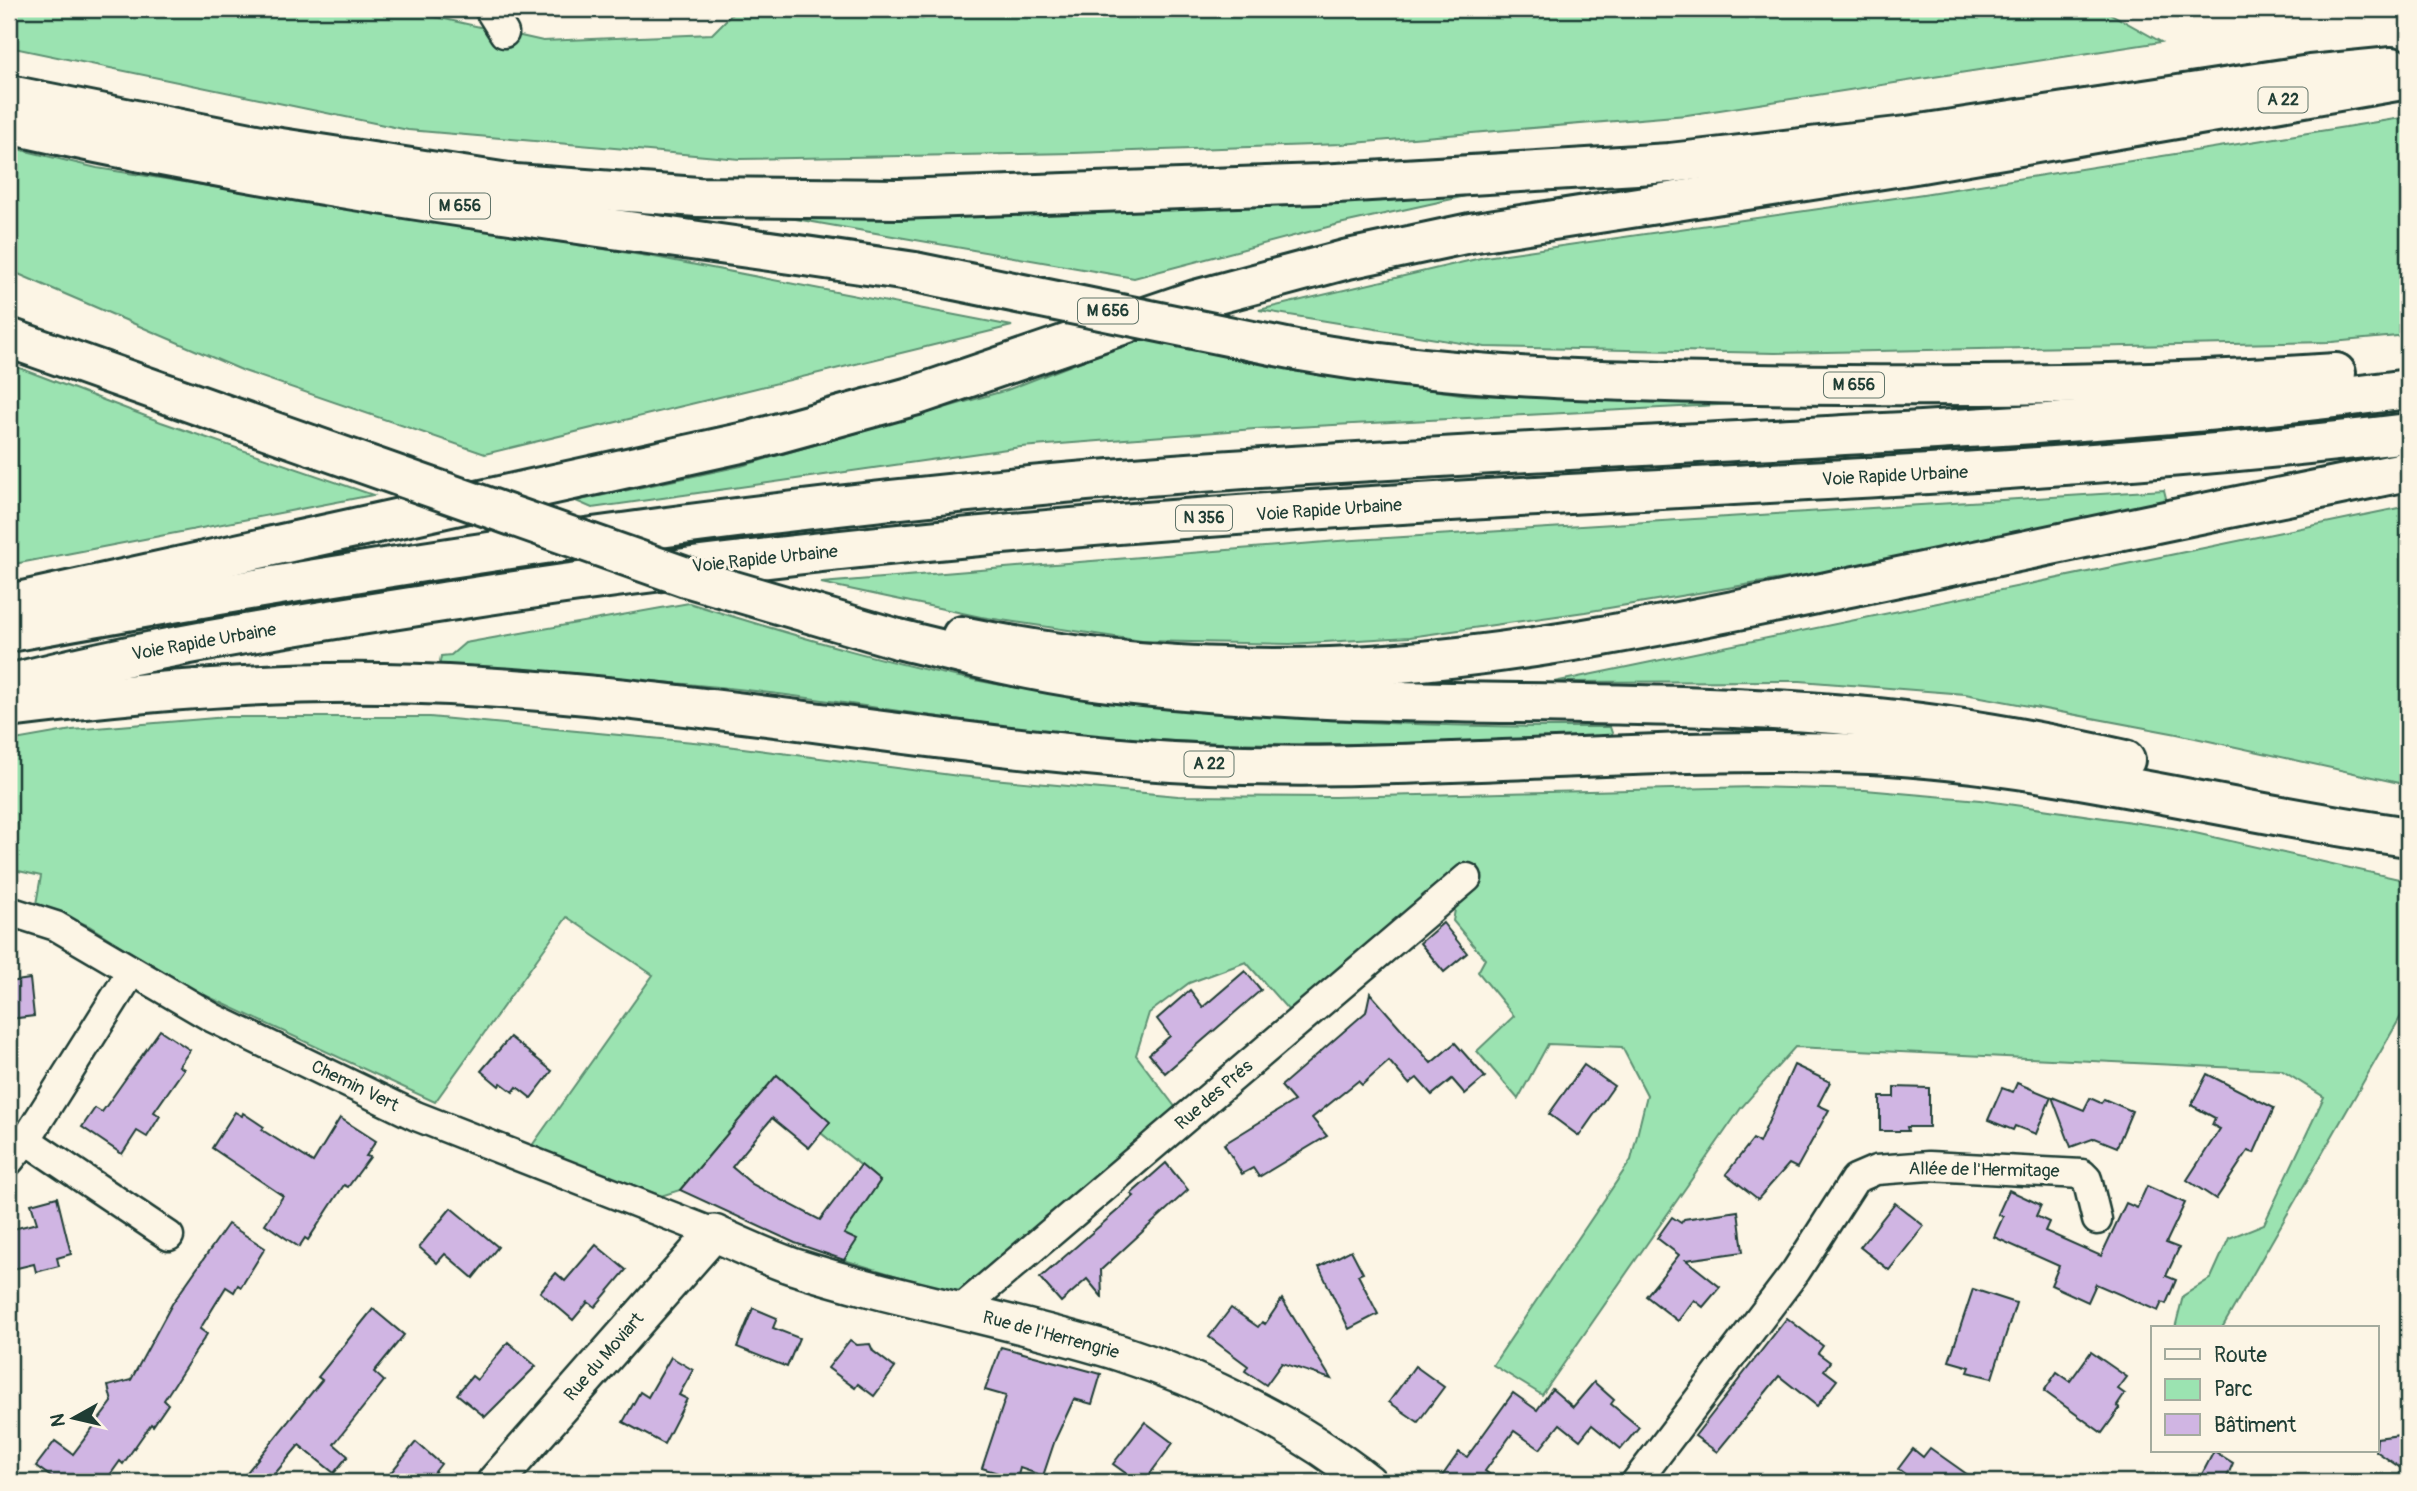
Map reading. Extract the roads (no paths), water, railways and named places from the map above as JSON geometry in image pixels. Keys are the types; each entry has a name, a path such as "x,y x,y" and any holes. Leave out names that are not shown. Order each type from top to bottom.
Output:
{"highway":[{"path":"9,95 261,145 515,184 698,197 912,199 1306,184 1670,163 1907,136 2310,75 2408,66"},
{"name":"A 22","path":"9,604 737,445 917,395 1195,300 1387,249 1470,233 2158,124 2408,79"},
{"name":"M 656","path":"9,124 198,164 301,182 915,272 1396,368 1576,379 1790,384 2166,381 2408,368"},
{"path":"9,320 686,577 900,631 1048,673 1226,693 1414,702 1770,711 1852,715 1941,724 2077,749 2303,798 2408,837"},
{"path":"9,338 325,441"},
{"path":"9,632 261,587 532,546 872,503 1072,482 1284,466 2103,419 2408,389"},
{"name":"Voie Rapide Urbaine","path":"9,684 91,663 386,610 609,576 849,549 1303,511 2134,461 2408,433"},
{"path":"900,631 1056,653 1176,664 1294,668 1437,659 1570,641 1775,602 2408,471"},
{"name":"A 22","path":"9,708 208,687 385,683 552,693 815,720 1076,754 1234,765 1396,765 1742,752 1908,756 2093,779 2297,822 2408,837"}],"street":[{"path":"489,9 504,33"},
{"name":"Rue des Prés","path":"960,1310 1467,878"},
{"name":"Chemin Vert","path":"9,911 56,926 213,1018 440,1127 714,1233"},
{"path":"132,971 18,1151 169,1236"},
{"name":"Allée de l'Hermitage","path":"1636,1482 1796,1271 1845,1192 1864,1173 1929,1166 2073,1172 2082,1174 2087,1179 2097,1220"},
{"name":"Rue de l'Herrengrie","path":"714,1233 789,1265 1093,1345 1176,1374 1262,1415 1310,1442 1368,1482"},
{"name":"Rue du Moviart","path":"495,1482 714,1233"}]}
